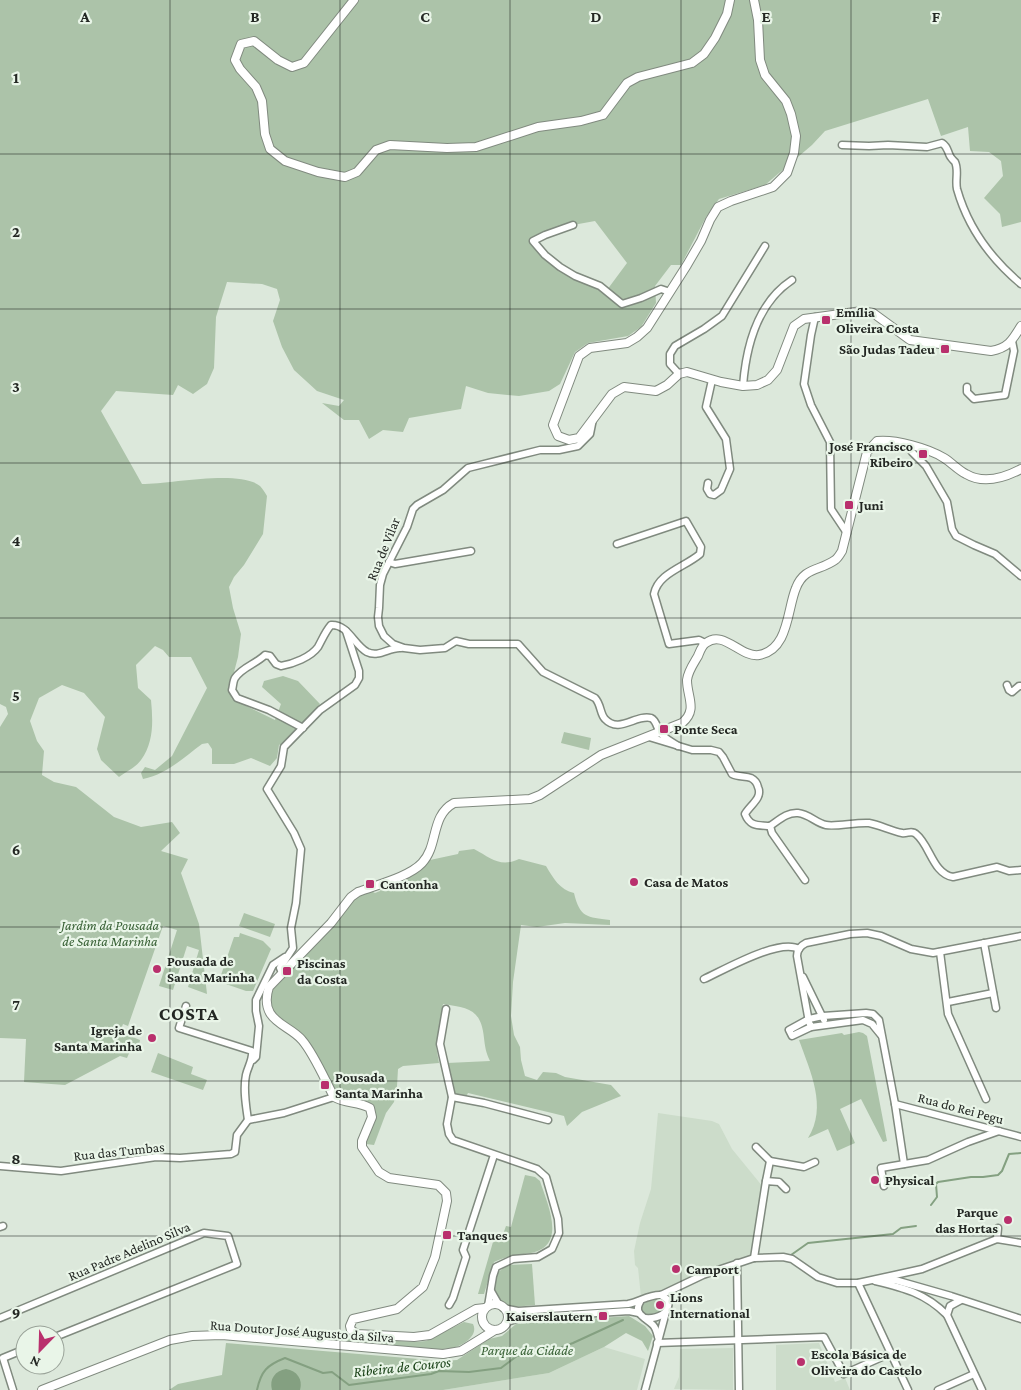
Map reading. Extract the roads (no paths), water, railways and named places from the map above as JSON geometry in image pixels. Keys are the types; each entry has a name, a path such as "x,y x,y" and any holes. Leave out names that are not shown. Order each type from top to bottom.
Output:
{"street":[{"path":"354,0 304,63 292,67 278,60 254,42 241,44 235,60 240,70 256,87 262,101 265,134 270,149 285,161 318,172 345,177 357,172 376,150 390,145 447,148 476,147 538,127 581,121 603,115 627,83 638,77 692,63 704,54 715,38 730,0"},
{"path":"754,0 758,20 760,60 765,75 786,101 796,136 794,152 787,173 773,187 718,207 687,265 647,328 637,337 627,343 590,348 579,356 553,426 558,436 569,440 579,438 612,394 624,387 656,391 667,385 679,374 687,372 712,380 743,386 757,385 768,380 777,370 794,326 804,319 862,311 873,313 910,340 990,351 1002,349 1012,341 1021,326"},
{"path":"842,145 927,147 942,143 947,147 955,163 956,187 973,227 986,250 1003,269 1021,284"},
{"path":"573,225 533,241 560,267 575,276 600,286 622,304 661,289 670,292"},
{"path":"679,374 670,364 670,354 675,346 704,330 722,316 765,246"},
{"path":"743,386 747,354 757,323 770,300 780,288 792,280"},
{"path":"815,317 810,334 804,384 811,405 830,442 831,509 847,533"},
{"path":"967,387 967,392 974,399 1005,395 1014,351 1012,341"},
{"path":"708,483 707,488 710,494 714,495 721,490 730,469 726,439 706,407 712,380"},
{"name":"Rua de Vilar","path":"404,648 393,644 384,636 379,626 378,617 380,585 407,526 412,509 443,490 468,468 540,450 559,450 578,446 590,434 594,419"},
{"path":"1021,469 992,479 974,478 966,475 939,456 886,440 877,441 867,452 842,551 835,560 804,574 796,587 785,628 779,642 759,655 749,654 723,640 712,639 704,643 690,670 687,680 691,711 689,717 682,723 600,756 530,800 454,803 445,808 440,816 429,854 422,864 409,872 358,892 351,897 331,923 269,987 265,999 269,1012 275,1020 292,1029 303,1040 334,1097 343,1102 362,1104 370,1108 372,1117 362,1141 362,1147 379,1172 389,1178 438,1185 446,1193 447,1201 436,1257 423,1287 397,1309 353,1319 350,1326 351,1330 357,1334 414,1337 430,1335 476,1309 486,1307 501,1306 518,1311 640,1302 678,1288 703,1275 754,1258 782,1257 792,1260 818,1276 837,1283 858,1282 922,1269 997,1239 1021,1243"},
{"path":"906,445 926,466 947,502 952,529 956,536 974,546 995,554 1021,576"},
{"path":"617,544 686,521 701,547 700,554 671,572 655,587 654,594 669,644 699,640 704,643"},
{"path":"389,562 395,564 472,551"},
{"path":"303,728 269,710 237,698 232,690 235,678 249,665 258,662 265,655 270,656 276,664 281,666 291,664 317,649 326,630 331,625 337,625 346,630 368,653 377,654 388,649 445,648 456,642 469,644 518,644 543,672 595,698 599,702 607,721 617,725 650,718 654,720 660,732 678,746"},
{"path":"282,973 280,968 293,948 291,928 296,903 301,849 294,833 267,789 281,766 284,747 320,710 355,684 359,678 359,671 346,630"},
{"path":"1007,685 1012,692 1021,686"},
{"path":"649,737 692,750 719,752 732,774 750,778 756,782 760,792 758,798 745,814 748,821 756,826 770,826 787,814 797,813 826,825 869,823 904,834 916,833 926,846 934,862 948,876 953,877 997,867 1009,871 1021,870"},
{"path":"770,826 772,833 805,880"},
{"path":"812,1027 808,1019 797,956 799,949 806,943 850,934 867,933 881,936 920,952 940,952 1021,936"},
{"path":"984,943 996,1008"},
{"path":"704,979 766,950 789,946 799,949"},
{"path":"940,952 948,1002 948,1014 986,1099"},
{"path":"248,1068 256,1057 259,1026 256,1000 273,965 287,956"},
{"path":"800,972 823,1016 824,1025"},
{"path":"948,1002 993,993"},
{"path":"186,1006 179,1028 252,1051 252,1058 246,1075 245,1091 248,1120 284,1113 334,1097"},
{"path":"446,1009 440,1044 452,1097 447,1124 449,1134 453,1140 536,1169 546,1177 558,1219 559,1233 552,1249 538,1257 513,1259 496,1268 491,1291 482,1314 483,1322 477,1341"},
{"path":"881,1035 876,1027 863,1020 812,1027 792,1036 789,1030 808,1019 823,1016 866,1013 873,1014 879,1020 904,1164"},
{"path":"452,1097 484,1103 548,1120"},
{"name":"Rua do Rei Pegu","path":"895,1104 1021,1138"},
{"name":"Rua das Tumbas","path":"0,1166 61,1170 156,1157 224,1156 235,1152 237,1135 248,1120"},
{"path":"884,1186 881,1168 928,1160 968,1142 999,1131"},
{"path":"756,1147 770,1161 804,1168 815,1162"},
{"path":"449,1305 466,1256 463,1250 494,1155"},
{"path":"754,1258 770,1161"},
{"path":"766,1180 779,1182 786,1189"},
{"path":"997,1239 998,1228"},
{"name":"Rua Padre Adelino Silva","path":"0,1318 204,1233 228,1236 237,1264 65,1333"},
{"path":"737,1263 739,1390"},
{"path":"916,1286 914,1279 916,1274 922,1269"},
{"path":"873,1280 895,1280 939,1292 1021,1319"},
{"path":"873,1280 924,1296 947,1315 982,1390"},
{"path":"858,1282 908,1390"},
{"path":"645,1390 666,1312 678,1288"},
{"path":"491,1291 507,1314 507,1322"},
{"path":"661,1295 665,1297 669,1304"},
{"path":"947,1315 950,1306 961,1300"},
{"path":"639,1313 640,1302"},
{"path":"468,1314 483,1322 488,1329 495,1330 502,1328 507,1322 520,1318 624,1311 639,1313 655,1327 658,1340"},
{"path":"645,1318 649,1319 666,1312"},
{"name":"Rua Doutor José Augusto da Silva","path":"42,1390 170,1340 192,1336 227,1336 443,1354 461,1351 495,1330"},
{"path":"658,1340 738,1341 824,1337 844,1374 891,1353"},
{"path":"13,1390 3,1358 15,1353"},
{"path":"938,1390 974,1374"}],"waterway":[{"name":"Ribeira de Couros","path":"931,1205 937,1197 936,1184 938,1182 998,1175 1002,1171 1009,1154 1021,1153"},
{"name":"Ribeira de Couros","path":"791,1255 808,1243 893,1234 901,1228 916,1226"},
{"name":"Ribeira de Couros","path":"257,1390 263,1373 269,1366 285,1358 323,1373 332,1372 349,1385 431,1374 439,1371 469,1372 501,1368 517,1356 546,1353 623,1320"}],"place":[{"name":"Emília Oliveira Costa","path":"826,320"},
{"name":"São Judas Tadeu","path":"945,349"},
{"name":"José Francisco Ribeiro","path":"923,454"},
{"name":"Juni","path":"849,505"},
{"name":"Ponte Seca","path":"664,729"},
{"name":"Casa de Matos","path":"634,882"},
{"name":"Cantonha","path":"370,884"},
{"name":"Pousada de Santa Marinha","path":"157,969"},
{"name":"Piscinas da Costa","path":"287,971"},
{"name":"Igreja de Santa Marinha","path":"152,1038"},
{"name":"Pousada Santa Marinha","path":"325,1085"},
{"name":"Physical","path":"875,1180"},
{"name":"Parque das Hortas","path":"1008,1220"},
{"name":"Tanques","path":"447,1235"},
{"name":"Camport","path":"676,1269"},
{"name":"Lions International","path":"660,1305"},
{"name":"Kaiserslautern","path":"603,1316"},
{"name":"Escola Básica de Oliveira do Castelo","path":"801,1362"}],"district":[{"name":"COSTA","path":"189,1013"}],"park label":[{"name":"Jardim da Pousada de Santa Marinha","path":"110,934"},
{"name":"Parque da Cidade","path":"527,1350"}]}
